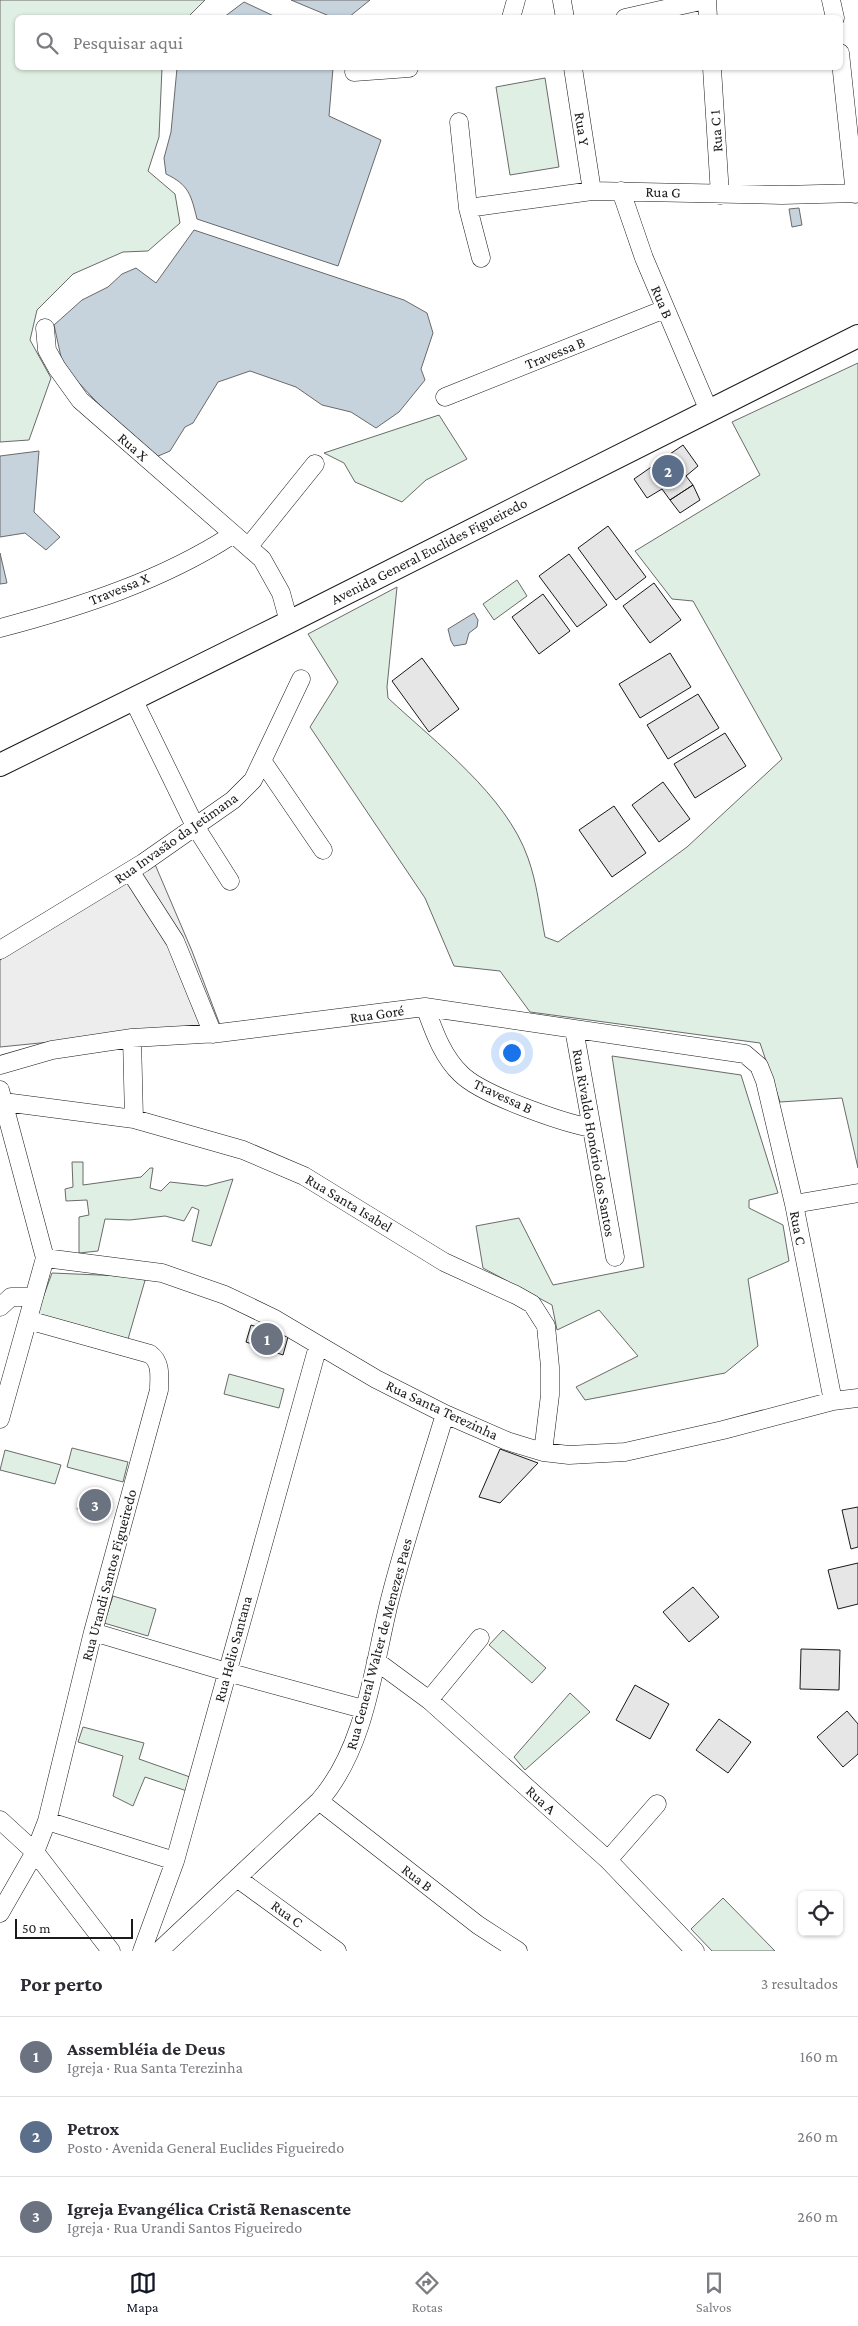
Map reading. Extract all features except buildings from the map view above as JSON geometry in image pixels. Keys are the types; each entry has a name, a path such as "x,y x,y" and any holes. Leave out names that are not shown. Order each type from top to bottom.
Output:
{"main road":[{"name":"Avenida General Euclides Figueiredo","path":"0,765 858,336"}],"street":[{"path":"512,15 516,0"},
{"path":"638,15 706,0 708,15"},
{"path":"831,0 834,15"},
{"path":"354,72 382,70"},
{"name":"Rua Y","path":"573,70 592,191"},
{"name":"Rua C 1","path":"712,70 720,195"},
{"path":"843,70 854,130 856,193"},
{"path":"460,122 468,208 481,258"},
{"name":"Rua G","path":"468,208 592,191 720,195 856,193"},
{"name":"Rua B","path":"621,191 635,236 708,411"},
{"name":"Travessa B","path":"445,397 665,309"},
{"name":"Rua X","path":"45,328 47,350 57,368 80,400 232,535 249,546 262,559 277,582 289,622"},
{"path":"249,546 316,464"},
{"name":"Travessa X","path":"0,628 60,612 111,593 191,559 232,535"},
{"name":"Rua Invasão da Jetimana","path":"0,950 130,871 233,800 246,788 263,762 301,679"},
{"path":"134,699 196,826 230,881"},
{"path":"263,762 323,850"},
{"path":"130,871 175,940 213,1034"},
{"name":"Travessa B","path":"425,1007 445,1053 452,1064 469,1081 535,1111 567,1123 591,1128"},
{"name":"Rua Goré","path":"0,1065 52,1050 132,1038 213,1034 425,1007 740,1052 752,1059"},
{"name":"Rua Rivaldo Honório dos Santos","path":"574,1029 615,1257"},
{"path":"132,1038 134,1119"},
{"name":"Rua C","path":"752,1059 759,1066 765,1080 794,1204 833,1401"},
{"path":"0,1419 45,1258 2,1096"},
{"name":"Rua Santa Isabel","path":"2,1096 134,1119 243,1150 285,1167 346,1200 444,1262 532,1304 546,1326 550,1367 550,1395 543,1452"},
{"path":"794,1204 858,1193"},
{"name":"Rua Santa Terezinha","path":"45,1258 162,1273 253,1307 376,1379 444,1414 507,1441 543,1452 569,1455 625,1452 724,1430 833,1401 858,1398"},
{"path":"0,1307 12,1297 34,1297"},
{"name":"Rua Urandi Santos Figueiredo","path":"0,1913 35,1852 47,1821 93,1632 156,1405 160,1369 156,1360 150,1354 28,1320"},
{"name":"Rua Helio Santana","path":"151,1949 226,1672 318,1346"},
{"name":"Rua General Walter de Menezes Paes","path":"151,1949 237,1878 319,1801 334,1784 346,1763 376,1661 389,1602 444,1414"},
{"path":"93,1632 226,1672 363,1709"},
{"path":"429,1700 480,1638"},
{"name":"Rua A","path":"376,1661 429,1700 608,1860 695,1951"},
{"name":"Rua B","path":"319,1801 510,1949"},
{"path":"608,1860 657,1804"},
{"path":"0,1820 35,1852 111,1951"},
{"path":"47,1821 175,1861"},
{"name":"Rua C","path":"237,1878 337,1951"}],"green space":[{"path":"0,0 205,0 190,15 15,15 15,70 162,70 159,137 148,171 175,194 180,223 148,251 123,252 73,274 37,310 30,340 51,378 29,440 0,442"},
{"path":"545,78 559,167 510,175 496,87"},
{"path":"858,363 858,1168 842,1098 780,1102 760,1043 530,1012 500,971 454,966 425,898 310,727 338,682 308,634 397,587 387,687 388,698 468,771 504,813 518,835 528,858 536,887 545,937 558,942 687,847 782,759 693,601 672,599 635,551 760,475 732,422"},
{"path":"439,415 467,459 426,480 402,502 355,482 344,463 324,453"},
{"path":"517,580 527,596 494,620 483,604"},
{"path":"612,1056 741,1075 778,1193 749,1200 749,1208 783,1225 789,1261 748,1279 758,1346 725,1373 585,1400 576,1387 638,1356 599,1310 557,1330 552,1305 483,1268 476,1226 519,1218 553,1285 644,1267"},
{"path":"72,1162 83,1162 83,1185 141,1177 150,1168 153,1168 150,1188 161,1191 170,1182 206,1186 233,1179 211,1246 192,1241 199,1210 192,1207 184,1221 165,1216 130,1220 105,1219 98,1251 79,1253 79,1217 89,1215 87,1200 66,1201 65,1189 73,1187"},
{"path":"52,1273 146,1277 128,1339 37,1314"},
{"path":"229,1374 284,1389 279,1408 224,1394"},
{"path":"72,1448 128,1462 123,1482 67,1467"},
{"path":"5,1450 61,1465 55,1484 0,1470"},
{"path":"113,1596 156,1609 148,1636 104,1623"},
{"path":"503,1630 546,1668 532,1683 489,1645"},
{"path":"570,1693 590,1712 525,1770 514,1757"},
{"path":"83,1727 144,1743 139,1759 190,1777 187,1791 145,1777 133,1806 113,1796 123,1756 78,1742"},
{"path":"723,1898 775,1951 712,1951 691,1929"}],"shaded area":[{"path":"291,0 370,0 351,15 327,15"},
{"path":"244,2 272,15 227,15"},
{"path":"177,70 333,70 329,116 381,140 338,266 197,219 188,192 180,182 166,174 164,158 171,132"},
{"path":"799,208 802,225 792,227 789,209"},
{"path":"194,230 404,300 427,313 433,333 421,369 425,380 399,412 376,428 351,412 322,405 296,387 250,371 218,382 193,423 185,427 170,451 156,457 106,412 63,366 54,325 82,300 108,287 122,274 136,268 156,283"},
{"path":"39,451 34,512 60,537 46,550 25,533 0,537 0,456"},
{"path":"0,553 7,583 0,584"},
{"path":"474,613 478,620 477,627 469,633 466,644 454,646 448,629"},
{"path":"154,862 192,951 220,1025 0,1047 0,960"}],"place":[{"name":"Petrox","path":"668,471"},
{"name":"Assembléia de Deus","path":"267,1339"},
{"name":"Igreja Evangélica Cristã Renascente","path":"95,1505"}]}
